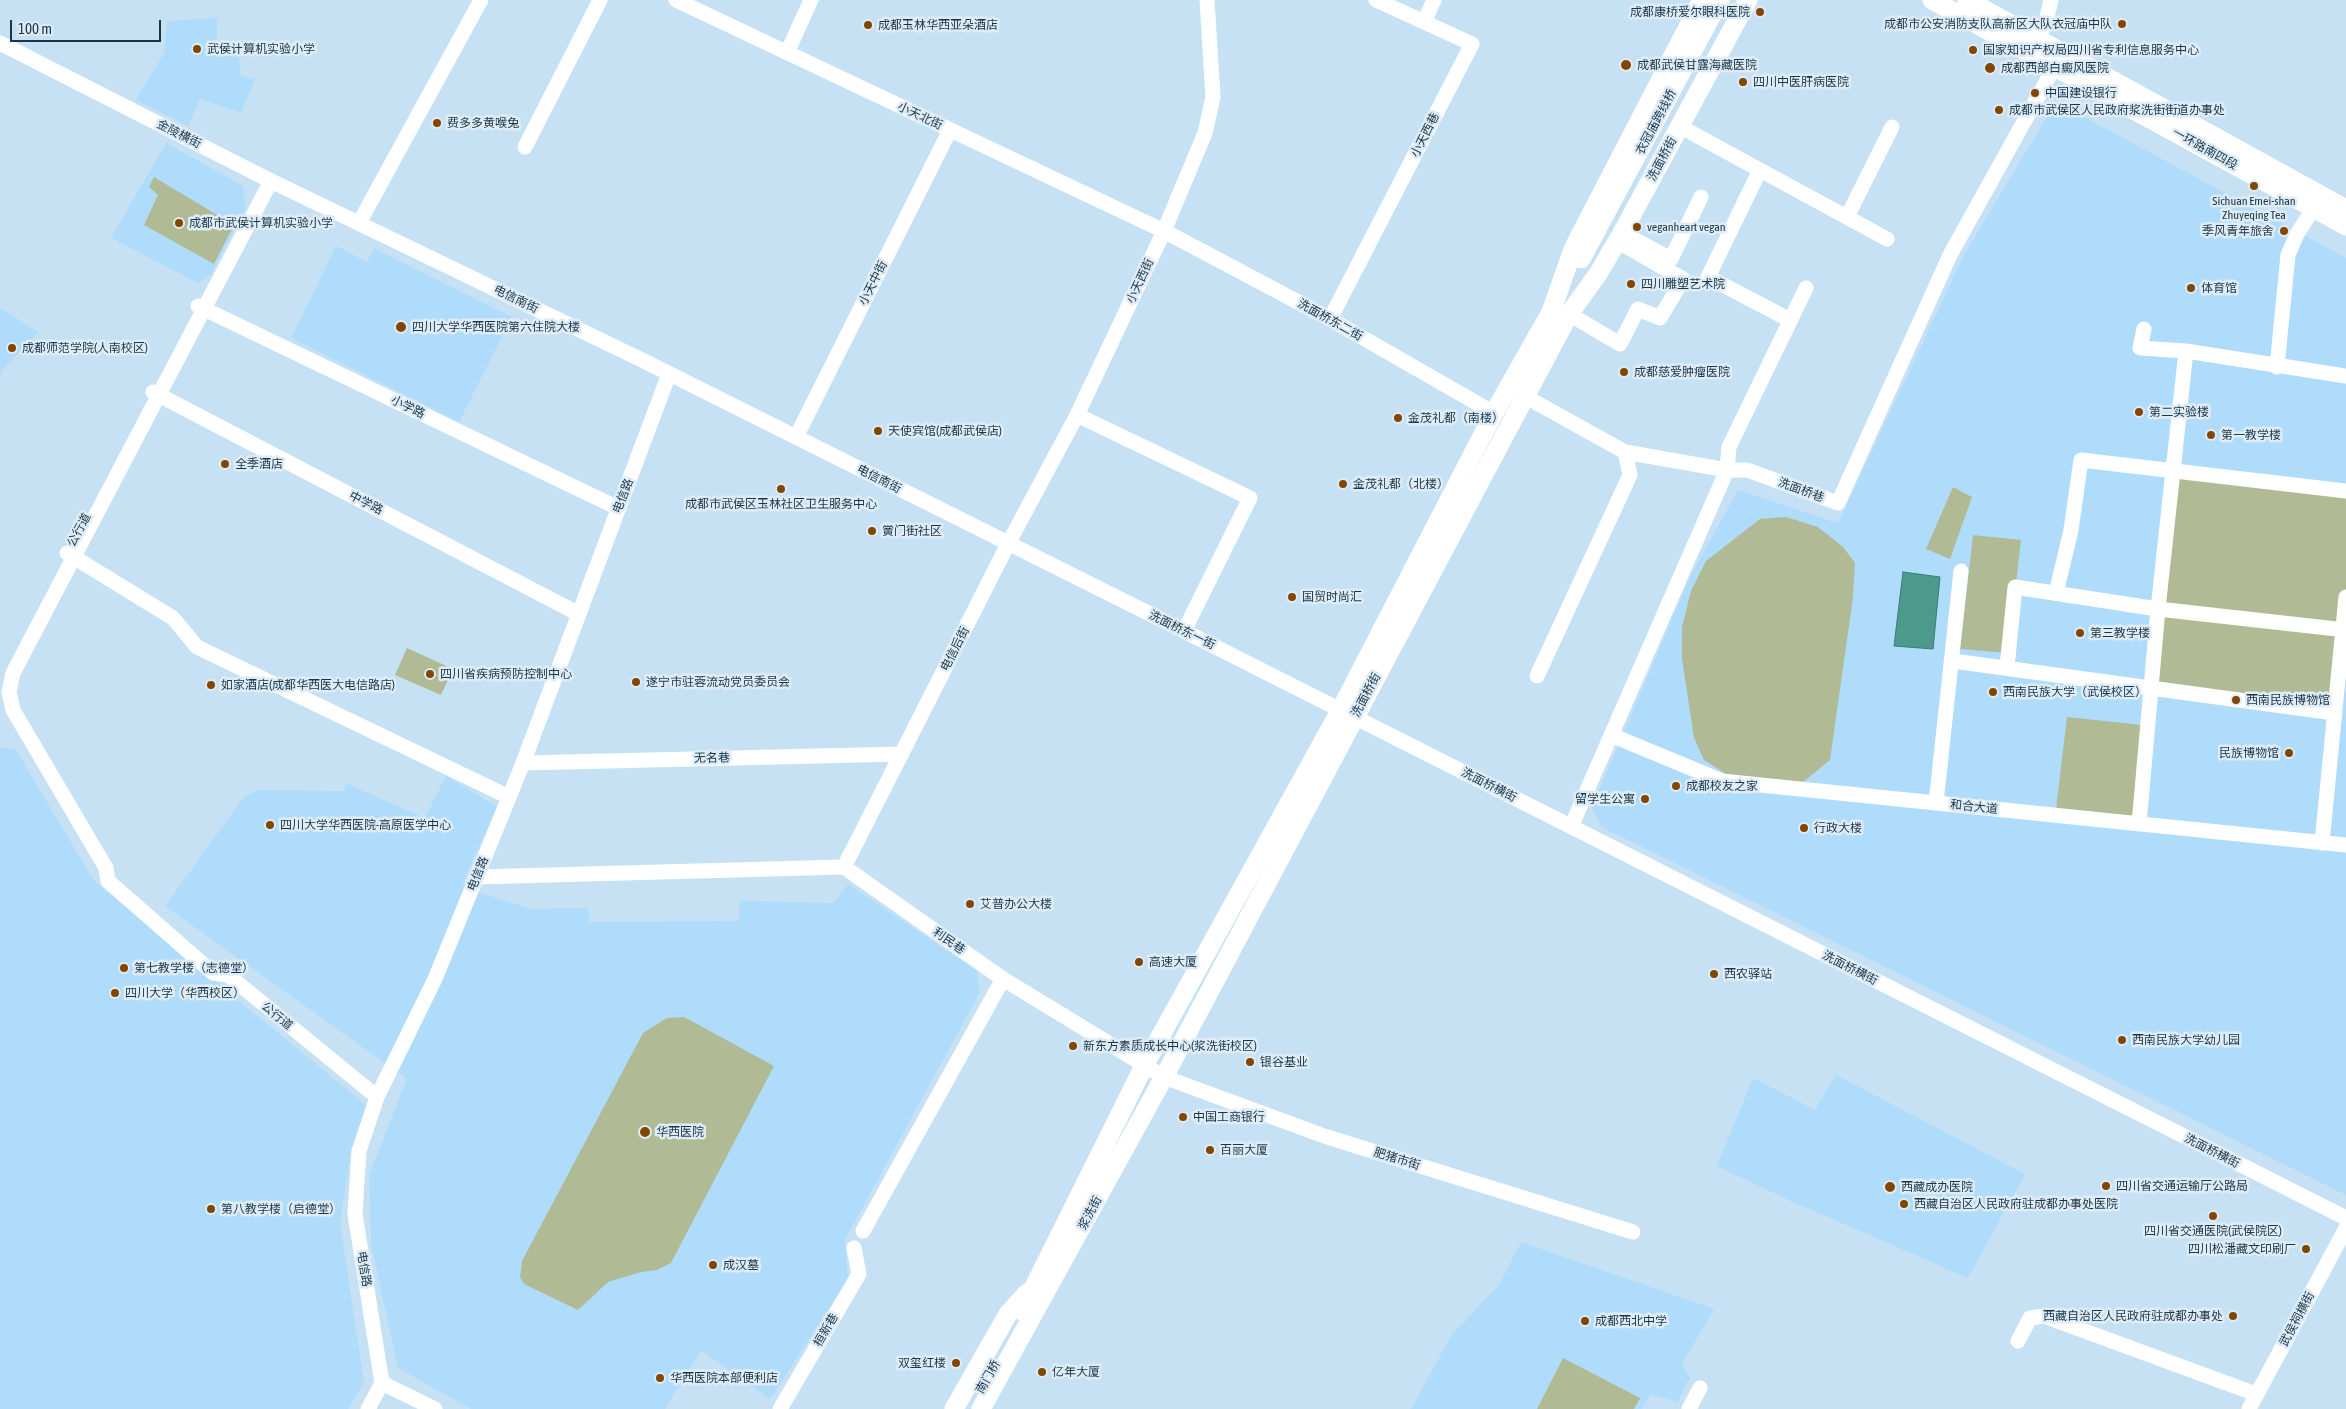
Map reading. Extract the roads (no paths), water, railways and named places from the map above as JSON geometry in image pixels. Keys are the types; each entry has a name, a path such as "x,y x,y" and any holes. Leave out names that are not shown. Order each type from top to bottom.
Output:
{"main road":[{"name":"洗面桥街","path":"1144,1066 1348,714 1526,397 1560,313 1574,247 1702,0"},
{"name":"衣冠庙跨线桥","path":"1615,228 1720,0"},
{"name":"衣冠庙跨线桥","path":"1615,228 1733,0"},
{"name":"洗面桥街","path":"1164,1077 1348,714 1494,413 1680,126 1748,0"},
{"name":"一环路南四段","path":"1932,0 2346,226"},
{"name":"一环路南四段","path":"1967,0 2346,209"},
{"name":"浆洗街","path":"954,1409 1008,1314 1044,1284 1144,1066"},
{"name":"浆洗街","path":"1010,1346 1164,1077"},
{"path":"995,1409 1041,1322 1044,1284"},
{"name":"南门桥","path":"970,1409 1010,1346"},
{"name":"南门桥","path":"981,1409 1010,1346"}],"street":[{"path":"359,223 481,0"},
{"path":"525,147 600,0"},
{"name":"小天北街","path":"676,0 707,7 787,53 1164,231"},
{"path":"787,53 811,0"},
{"name":"小天西街","path":"1008,544 1077,415 1164,231 1210,115 1213,97 1207,0"},
{"name":"小天西巷","path":"1330,320 1472,44 1376,0"},
{"path":"1424,22 1434,0"},
{"path":"2038,39 2046,21 2051,0"},
{"name":"金陵横街","path":"0,43 269,180 359,223"},
{"name":"洗面桥巷","path":"1727,470 1747,470 1838,503 1950,255 2055,66"},
{"path":"1680,126 1888,239"},
{"path":"1847,217 1892,127"},
{"name":"小天中街","path":"796,436 950,130"},
{"path":"1760,170 1708,277 1790,320"},
{"name":"公行道","path":"269,180 5,676 4,710 108,881 214,973 228,975 377,1097"},
{"path":"1615,228 1671,259 1701,198"},
{"path":"2277,367 2288,255 2296,234 2313,209"},
{"name":"电信南街","path":"359,223 796,436 1008,544"},
{"path":"1560,313 1620,344 1638,309 1660,318 1683,279 1615,228"},
{"name":"洗面桥东二街","path":"1164,231 1330,320 1494,413"},
{"path":"1571,827 1727,470 1729,447 1806,288"},
{"name":"小学路","path":"200,308 618,508"},
{"path":"2144,329 2140,348 2186,351 2277,367 2346,376"},
{"path":"2139,824 2150,687 2175,469 2186,351"},
{"name":"电信路","path":"382,1383 355,1214 360,1151 377,1097 435,979 523,762 669,374"},
{"name":"中学路","path":"156,394 579,614"},
{"path":"1526,397 1625,452 1727,470"},
{"path":"1077,415 1250,498 1184,631"},
{"path":"1537,676 1630,475 1625,452"},
{"path":"2056,593 2071,530 2081,460 2175,469 2346,491"},
{"name":"洗面桥东一街","path":"1008,544 1348,714"},
{"name":"电信后街","path":"902,754 1008,544"},
{"path":"70,554 173,618 197,647 509,796"},
{"path":"1936,804 1953,660 1961,571"},
{"path":"2007,667 2015,588 2158,609 2344,630"},
{"path":"2322,843 2346,597"},
{"path":"1953,660 2334,713"},
{"name":"洗面桥横街","path":"1348,714 2346,1218"},
{"name":"和合大道","path":"1611,735 1722,781 2346,845"},
{"path":"476,877 844,867 902,754"},
{"name":"无名巷","path":"523,762 902,754"},
{"name":"利民巷","path":"844,867 1003,979 1164,1077"},
{"path":"863,1232 1003,979"},
{"name":"肥猪市街","path":"1164,1077 1324,1136 1633,1232"},
{"name":"武侯祠横街","path":"2249,1409 2346,1228"},
{"name":"桓新巷","path":"780,1409 859,1274 854,1248"},
{"path":"2018,1342 2030,1318 2044,1316 2256,1394"},
{"path":"368,1409 382,1383 435,1409"},
{"path":"1689,1409 1700,1388"}],"place":[{"name":"成都康桥爱尔眼科医院","path":"1760,12"},
{"name":"成都市公安消防支队高新区大队衣冠庙中队","path":"2122,24"},
{"name":"成都玉林华西亚朵酒店","path":"868,25"},
{"name":"武侯计算机实验小学","path":"197,49"},
{"name":"国家知识产权局四川省专利信息服务中心","path":"1973,50"},
{"name":"成都武侯甘露海藏医院","path":"1626,65"},
{"name":"成都西部白癜风医院","path":"1990,68"},
{"name":"四川中医肝病医院","path":"1743,82"},
{"name":"中国建设银行","path":"2035,93"},
{"name":"成都市武侯区人民政府浆洗街街道办事处","path":"1999,110"},
{"name":"费多多黄喉兔","path":"437,123"},
{"name":"Sichuan Emei-shan Zhuyeqing Tea","path":"2254,186"},
{"name":"成都市武侯计算机实验小学","path":"179,223"},
{"name":"veganheart vegan","path":"1637,227"},
{"name":"季风青年旅舍","path":"2284,231"},
{"name":"四川雕塑艺术院","path":"1631,284"},
{"name":"体育馆","path":"2191,288"},
{"name":"四川大学华西医院第六住院大楼","path":"401,327"},
{"name":"成都师范学院(人南校区)","path":"12,348"},
{"name":"成都慈爱肿瘤医院","path":"1624,372"},
{"name":"第二实验楼","path":"2139,412"},
{"name":"金茂礼都（南楼）","path":"1398,418"},
{"name":"天使宾馆(成都武侯店)","path":"878,431"},
{"name":"第一教学楼","path":"2211,435"},
{"name":"全季酒店","path":"225,464"},
{"name":"金茂礼都（北楼）","path":"1343,484"},
{"name":"成都市武侯区玉林社区卫生服务中心","path":"781,489"},
{"name":"黉门街社区","path":"872,531"},
{"name":"国贸时尚汇","path":"1292,597"},
{"name":"第三教学楼","path":"2080,633"},
{"name":"四川省疾病预防控制中心","path":"430,674"},
{"name":"遂宁市驻蓉流动党员委员会","path":"636,682"},
{"name":"如家酒店(成都华西医大电信路店)","path":"211,685"},
{"name":"西南民族大学（武侯校区）","path":"1993,692"},
{"name":"西南民族博物馆","path":"2236,700"},
{"name":"民族博物馆","path":"2289,753"},
{"name":"成都校友之家","path":"1676,786"},
{"name":"留学生公寓","path":"1645,799"},
{"name":"四川大学华西医院-高原医学中心","path":"270,825"},
{"name":"行政大楼","path":"1804,828"},
{"name":"艾普办公大楼","path":"970,904"},
{"name":"高速大厦","path":"1139,962"},
{"name":"第七教学楼（志德堂）","path":"124,968"},
{"name":"西农驿站","path":"1714,974"},
{"name":"四川大学（华西校区）","path":"115,993"},
{"name":"西南民族大学幼儿园","path":"2122,1040"},
{"name":"新东方素质成长中心(浆洗街校区)","path":"1073,1046"},
{"name":"银谷基业","path":"1250,1062"},
{"name":"中国工商银行","path":"1183,1117"},
{"name":"华西医院","path":"645,1132"},
{"name":"百丽大厦","path":"1210,1150"},
{"name":"四川省交通运输厅公路局","path":"2106,1186"},
{"name":"西藏成办医院","path":"1890,1187"},
{"name":"西藏自治区人民政府驻成都办事处医院","path":"1904,1204"},
{"name":"第八教学楼（启德堂）","path":"211,1209"},
{"name":"四川省交通医院(武侯院区)","path":"2213,1216"},
{"name":"四川松潘藏文印刷厂","path":"2306,1249"},
{"name":"成汉墓","path":"713,1265"},
{"name":"西藏自治区人民政府驻成都办事处","path":"2233,1316"},
{"name":"成都西北中学","path":"1585,1321"},
{"name":"双玺红楼","path":"956,1363"},
{"name":"亿年大厦","path":"1042,1372"},
{"name":"华西医院本部便利店","path":"660,1378"}]}
